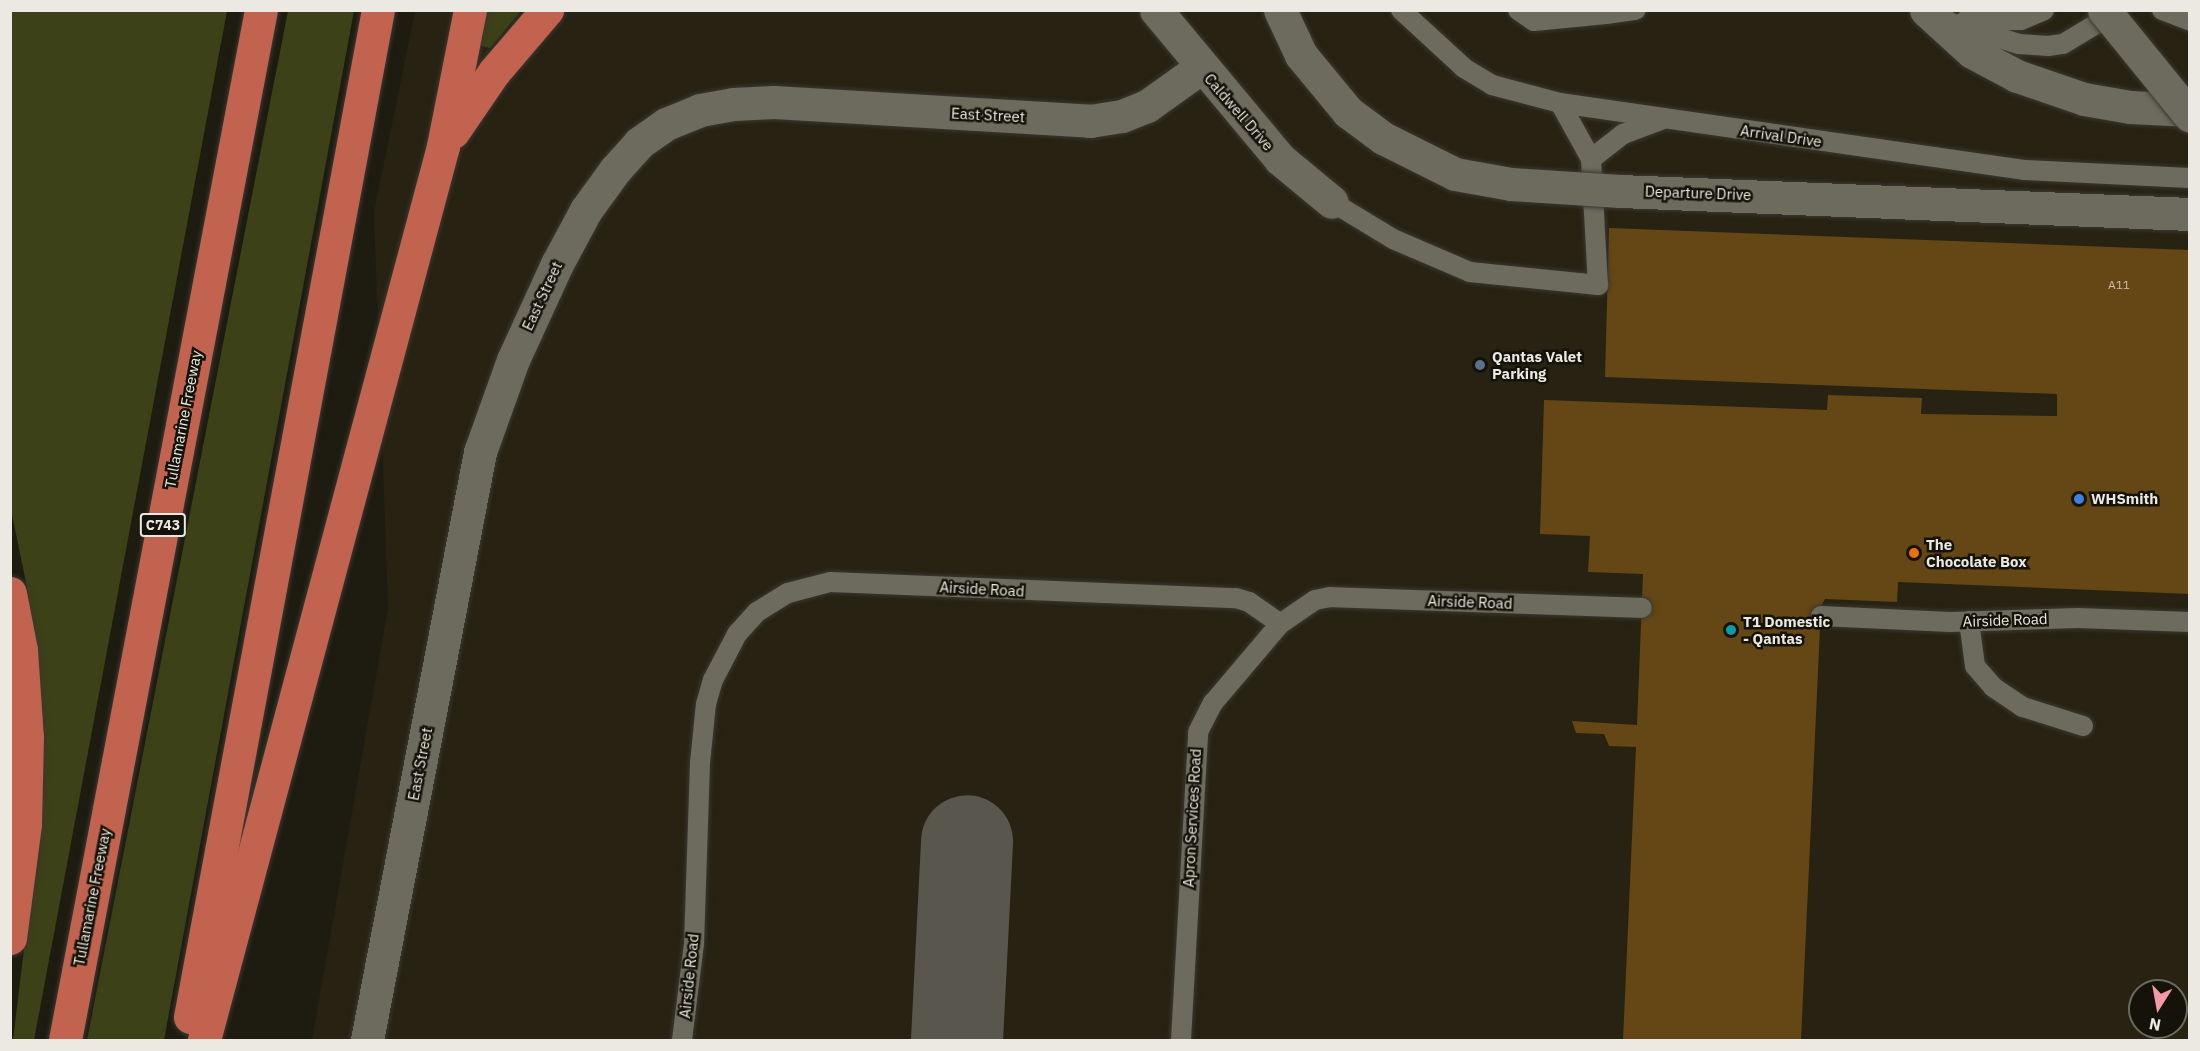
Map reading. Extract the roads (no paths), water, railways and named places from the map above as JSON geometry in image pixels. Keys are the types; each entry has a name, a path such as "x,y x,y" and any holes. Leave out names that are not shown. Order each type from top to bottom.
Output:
{"highway":[{"name":"Tullamarine Freeway","path":"65,1041 261,10"},
{"path":"186,1041 378,10"},
{"path":"204,1041 443,146 471,10"},
{"path":"443,146 494,72 548,10"},
{"path":"10,594 21,650 27,737 25,824 10,938"}],"street":[{"name":"Caldwell Drive","path":"1156,10 1200,68 1280,159 1332,202"},
{"name":"Departure Drive","path":"1280,10 1301,55 1348,112 1391,143 1455,174 1511,184 1620,191 2190,214"},
{"path":"2104,10 2190,116"},
{"path":"1928,14 1972,52 2017,76 2084,99 2130,107 2190,110"},
{"name":"East Street","path":"367,1041 480,452 513,360 557,264 586,210 615,170 639,143 666,124 700,110 733,104 774,102 1090,121 1122,116 1147,106 1200,68"}],"lane":[{"name":"Arrival Drive","path":"1401,10 1464,68 1492,85 1560,103 2025,170 2190,178"},
{"path":"1518,10 1534,21 1545,22 1605,12 1636,10"},
{"path":"1928,14 2000,22 2021,20 2044,10"},
{"path":"1928,14 2019,44 2048,46 2063,44 2118,10"},
{"path":"2162,10 2190,21"},
{"path":"1332,202 1393,239 1470,273 1598,285 1591,159 1560,103"},
{"path":"1591,159 1623,134 1661,119"},
{"name":"Airside Road","path":"682,1041 694,944 700,763 706,704 725,654 757,612 788,593 830,582 1236,598 1249,602 1280,624 1315,600 1330,597 1642,608"},
{"name":"Airside Road","path":"1821,616 1969,621 2078,618 2190,622"},
{"path":"1969,621 1975,666 1993,687 2024,707 2083,726"},
{"name":"Apron Services Road","path":"1182,1041 1198,732 1213,703 1280,624"}],"place":[{"name":"Qantas Valet Parking","path":"1480,365"},
{"name":"WHSmith","path":"2079,499"},
{"name":"The Chocolate Box","path":"1914,553"},
{"name":"T1 Domestic - Qantas","path":"1731,630"}]}
